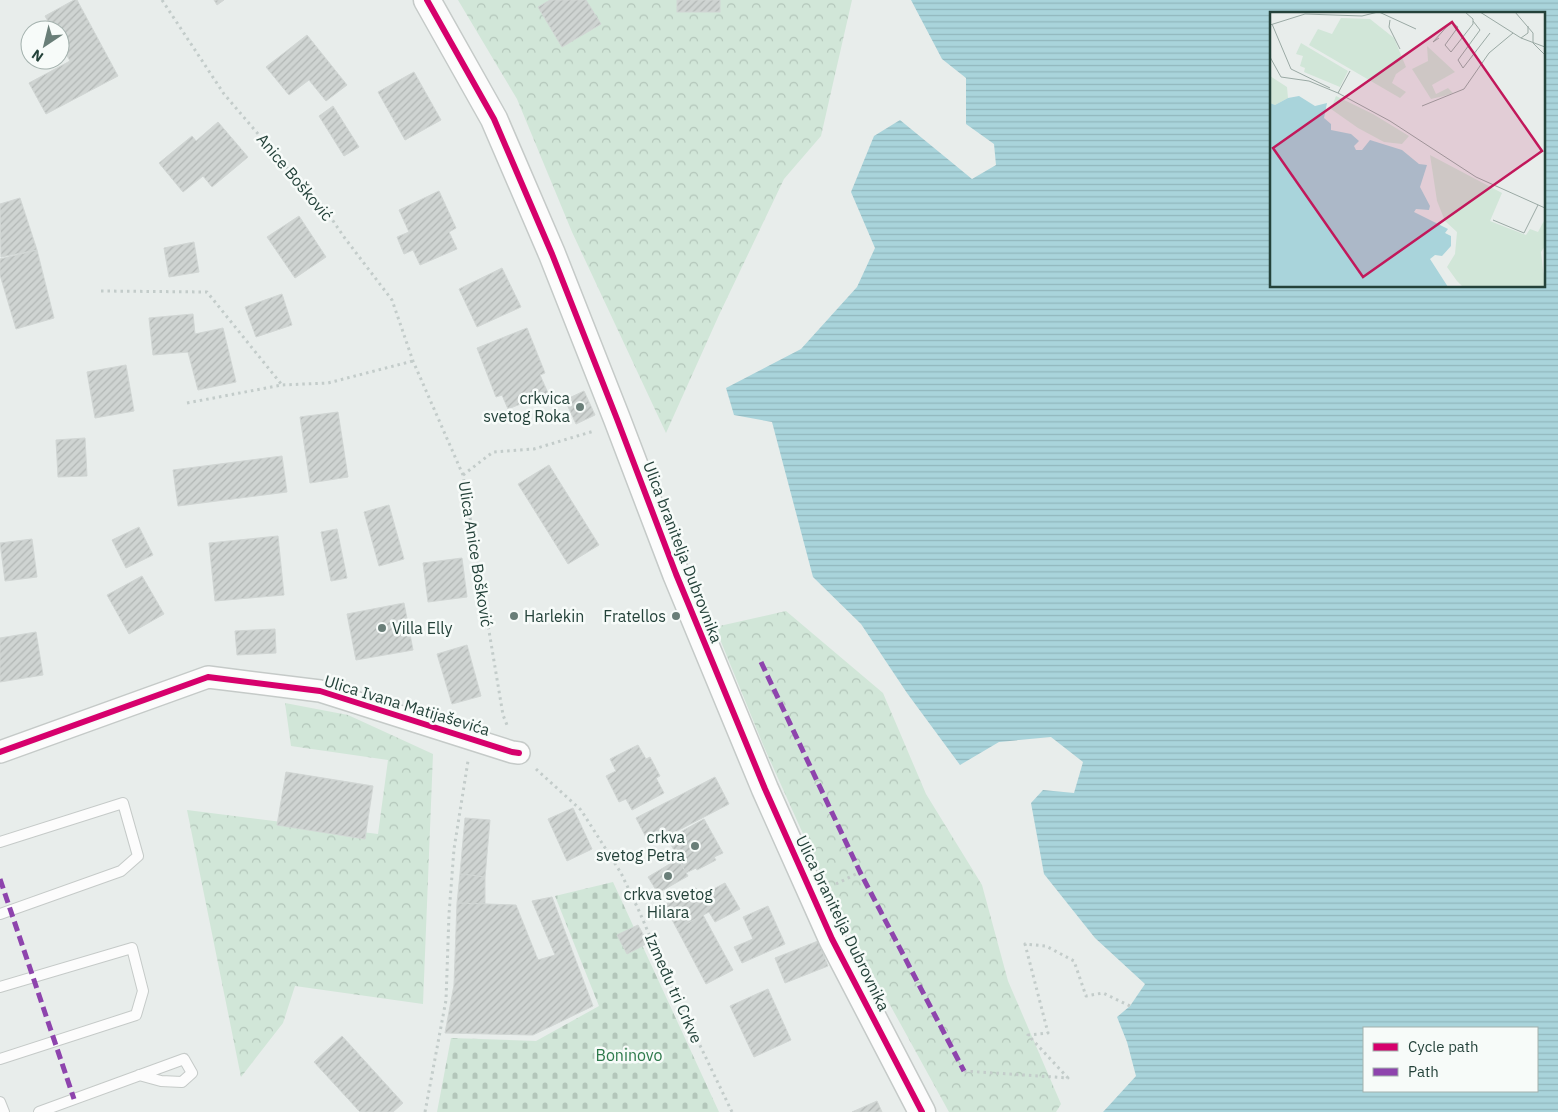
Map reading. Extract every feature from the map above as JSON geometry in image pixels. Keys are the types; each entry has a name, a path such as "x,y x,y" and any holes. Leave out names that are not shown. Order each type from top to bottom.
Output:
{"street":[{"name":"Ulica branitelja Dubrovnika","path":"426,0 494,119 552,254 687,602 769,798 832,939 922,1112"},
{"name":"Ulica Ivana Matijaševića","path":"0,752 208,677 320,691 519,753"}],"lane":[{"path":"0,842 123,803 138,856 121,872 0,914"},
{"path":"0,987 132,948 143,991 136,1015 0,1059"},
{"path":"39,1112 139,1075"},
{"path":"0,1102 4,1112"}],"path":[{"path":"101,291 207,292 282,385"},
{"path":"187,403 282,385 328,383 413,361"},
{"path":"463,475 493,452 534,449 599,429 617,419"},
{"path":"425,1112 446,1000 448,914 454,849 472,738"},
{"path":"964,1071 1068,1078 1028,1035 1048,1033 1025,944 1046,946 1074,961 1086,996 1103,994 1130,1006"}],"green space":[{"path":"458,0 852,0 821,136 784,179 719,315 666,433 572,232 517,99"},
{"path":"786,611 883,693 926,794 982,885 1008,981 1061,1104 1056,1112 949,1112 835,905 764,747 715,627"},
{"path":"285,703 348,715 433,754 423,1004 295,986 283,1023 241,1077 187,810 378,834 388,760 291,746"},
{"name":"Boninovo","path":"613,882 719,1112 437,1112 451,1038 536,1041 599,1006 555,896"}],"water":[{"path":"911,0 1558,0 1558,1112 1103,1112 1136,1076 1127,1042 1117,1017 1130,1006 1145,984 1095,938 1044,874 1031,803 1043,790 1074,793 1083,762 1051,737 999,742 960,765 907,693 861,624 813,577 772,422 734,415 726,388 801,349 857,287 875,248 851,192 874,136 900,120 972,179 996,165 994,144 966,124 966,78 942,59"}],"building":[{"path":"77,0 118,76 46,114 29,83 53,70 70,70 70,20 47,20 45,16"},
{"path":"214,0 224,0 217,5"},
{"path":"550,0 586,0 601,24 562,47 538,7"},
{"path":"677,0 720,0 720,12 677,12"},
{"path":"307,35 347,85 326,101 309,80 289,95 266,67"},
{"path":"414,72 441,120 405,140 378,92"},
{"path":"333,106 359,147 344,156 319,116"},
{"path":"218,122 248,157 212,187 203,176 183,192 159,163 192,136 196,141"},
{"path":"439,191 456,228 449,232 457,249 420,265 413,250 404,254 397,237 409,232 399,210"},
{"path":"20,198 37,250 1,257 0,204"},
{"path":"299,216 326,257 295,278 267,237"},
{"path":"194,242 199,272 169,277 164,248"},
{"path":"37,250 54,318 16,329 0,275 0,259"},
{"path":"502,268 521,307 477,327 459,289"},
{"path":"282,294 292,325 256,337 245,307"},
{"path":"193,314 195,334 223,328 236,382 198,390 188,352 153,355 149,318"},
{"path":"527,328 545,373 540,375 548,393 508,409 502,395 496,397 477,348"},
{"path":"126,365 134,411 95,418 87,372"},
{"name":"crkvica svetog Roka","path":"584,391 595,415 576,424 565,400"},
{"path":"338,412 348,477 310,483 300,417"},
{"path":"85,438 87,476 58,477 56,440"},
{"path":"282,456 287,492 178,506 173,470"},
{"path":"549,465 599,545 568,564 518,484"},
{"path":"389,505 404,559 379,566 364,512"},
{"path":"139,527 153,555 126,568 112,540"},
{"path":"337,529 347,578 331,581 321,532"},
{"path":"278,536 284,595 215,601 209,543"},
{"path":"32,539 37,577 5,581 0,543"},
{"path":"462,558 467,597 428,602 423,563"},
{"path":"142,576 164,614 129,634 107,595"},
{"path":"404,603 413,650 356,660 347,614"},
{"path":"275,629 276,653 237,655 235,631"},
{"path":"36,632 43,675 0,682 0,638"},
{"path":"467,645 481,696 452,704 437,654"},
{"path":"638,745 646,759 650,757 660,776 656,778 664,793 632,810 626,799 619,802 606,776 616,771 610,759"},
{"path":"286,772 373,786 365,839 277,825"},
{"path":"715,777 729,804 650,845 636,818"},
{"path":"573,808 592,849 567,861 548,819"},
{"path":"465,818 490,820 485,877 460,874"},
{"name":"crkva svetog Petra","path":"704,819 723,853 714,857 716,860 697,870 696,868 686,873 668,839"},
{"name":"crkva svetog Hilara","path":"678,859 688,876 658,893 648,877"},
{"path":"460,874 485,877 485,904 457,903"},
{"path":"725,883 740,909 715,922 709,912 677,929 664,905 696,888 700,896"},
{"path":"552,897 593,1006 533,1035 445,1033 454,985 457,903 516,905 538,960 555,955 532,901"},
{"path":"768,906 785,944 742,963 734,947 753,939 743,917"},
{"path":"703,915 733,970 706,984 677,929"},
{"path":"638,925 648,943 627,954 617,935"},
{"path":"818,941 828,966 785,983 775,958"},
{"path":"768,989 791,1040 754,1057 730,1006"},
{"path":"342,1036 403,1103 393,1112 360,1112 314,1062"},
{"path":"877,1101 882,1112 852,1112"}],"marked path":[{"path":"761,662 860,872 964,1071"},
{"path":"0,879 74,1099"}],"cycle path":[{"path":"427,0 494,119 552,254 676,574 765,789 832,939 922,1112"},
{"path":"0,752 208,677 320,691 519,753"}],"place":[{"name":"crkvica svetog Roka","path":"580,407"},
{"name":"Harlekin","path":"514,616"},
{"name":"Fratellos","path":"676,616"},
{"name":"Villa Elly","path":"382,628"},
{"name":"crkva svetog Petra","path":"695,846"},
{"name":"crkva svetog Hilara","path":"668,876"}]}
